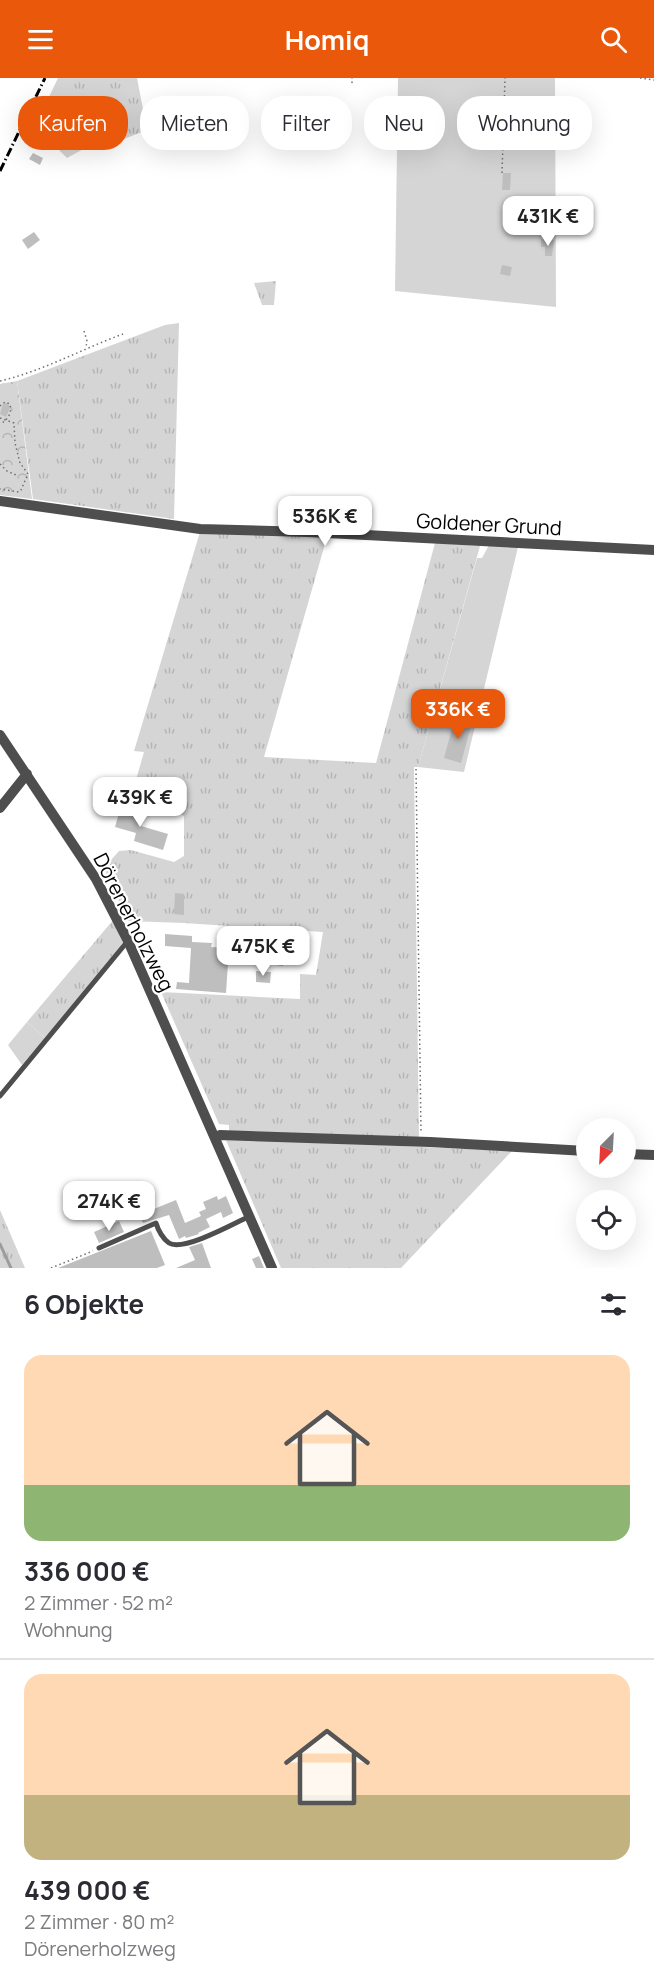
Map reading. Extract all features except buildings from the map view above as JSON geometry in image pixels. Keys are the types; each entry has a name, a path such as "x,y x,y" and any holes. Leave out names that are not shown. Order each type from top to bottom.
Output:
{"street":[{"name":"Goldener Grund","path":"0,501 200,529 308,532 654,550"},
{"name":"Dörenerholzweg","path":"0,735 96,879 128,941 272,1268"},
{"path":"0,808 27,774"},
{"path":"215,1138 220,1135 576,1150"},
{"path":"636,1154 654,1155"}],"lane":[{"path":"0,1096 128,941"},
{"path":"99,1248 156,1223 159,1231 170,1244 180,1245 224,1229 249,1216"}],"path":[{"path":"502,173 505,78"},
{"path":"640,78 654,80"},
{"path":"84,331 87,341 86,348"},
{"path":"0,381 18,377 123,334"},
{"path":"0,406 5,402 10,404 12,409 6,420 0,424"},
{"path":"0,418 14,423 15,443 20,463 28,474 19,492 0,489"},
{"path":"0,464 7,471 16,475"},
{"path":"416,769 421,1142"},
{"path":"51,1268 99,1248"}],"green space":[{"path":"58,78 137,78 140,96 140,133 128,137 128,96 49,96"},
{"path":"398,78 555,78 555,96 457,96 457,150 555,150 556,307 395,291 397,150 445,150 445,96 398,96"},
{"path":"59,150 82,150 67,158"},
{"path":"276,281 274,305 262,305 254,283"},
{"path":"179,323 174,519 33,499 17,381 165,325"},
{"path":"17,381 32,499 0,495 0,384"},
{"path":"200,532 327,537 264,757 376,763 435,543 480,546 418,767 414,767 419,1138 229,1131 229,1125 219,1124 161,992 300,999 300,974 316,975 323,932 128,921 104,868 119,851 131,850 174,862 184,856 184,816 175,812 179,790 134,787 144,752 134,751"},
{"path":"489,545 518,547 464,772 418,767 477,558 482,558"},
{"path":"114,919 126,943 45,1038 27,1022"},
{"path":"27,1022 45,1038 22,1065 8,1045"},
{"path":"225,1138 512,1151 401,1268 281,1268"},
{"path":"0,1210 25,1268 0,1268"}],"waterway":[{"path":"0,1244 11,1268"}],"railway":[{"path":"0,171 45,78"}]}
